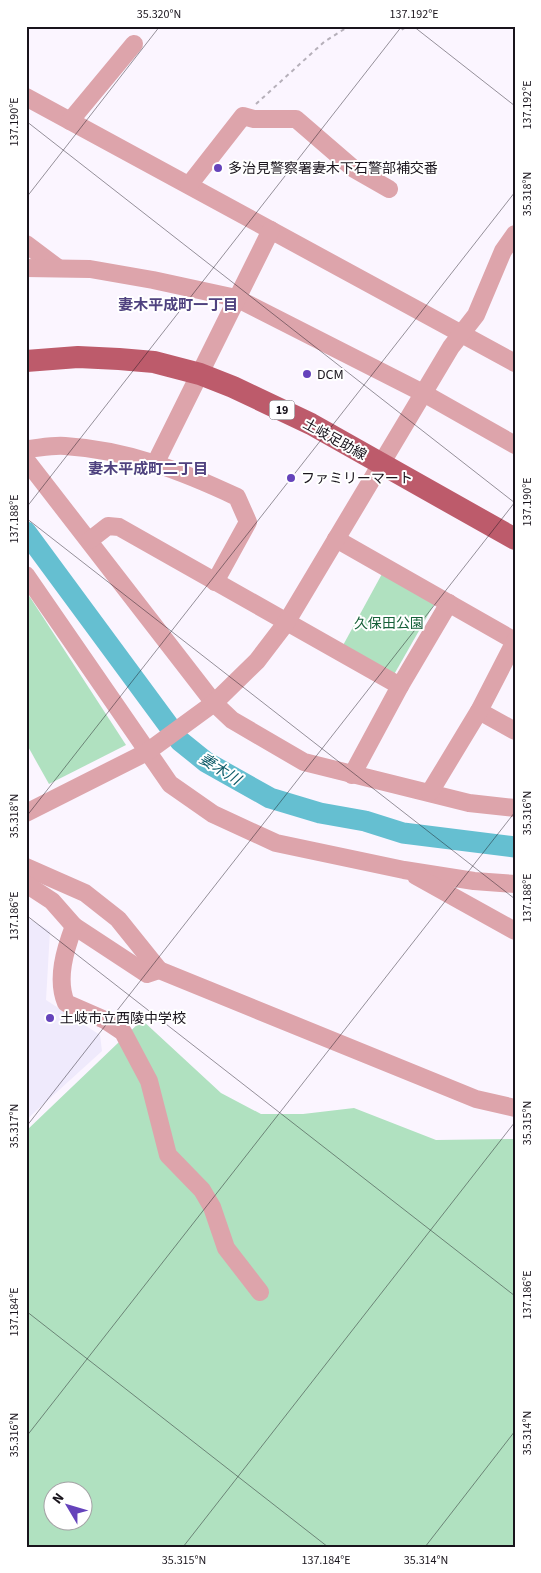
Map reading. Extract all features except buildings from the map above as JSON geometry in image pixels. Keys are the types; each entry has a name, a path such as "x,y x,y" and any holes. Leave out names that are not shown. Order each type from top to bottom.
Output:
{"main road":[{"name":"土岐足助線","path":"26,360 78,357 119,359 154,362 200,374 233,387 311,424 515,539"}],"street":[{"path":"70,121 134,44"},
{"path":"26,98 515,363"},
{"path":"189,185 243,116 254,119 296,120 354,169 389,189"},
{"path":"156,462 270,230"},
{"path":"26,813 147,752 214,703 257,661 286,623 424,394 476,315 503,251 515,234"},
{"path":"26,244 58,268"},
{"path":"26,268 90,269 236,298 424,394 515,445"},
{"path":"26,450 63,446 105,451 156,462 237,497 248,522 216,582"},
{"path":"26,460 90,540 214,703 232,720 304,762 469,803 515,808"},
{"path":"90,540 108,526 119,527 400,686"},
{"path":"336,539 515,641 479,711 430,792"},
{"path":"26,575 170,784 213,814 276,843 404,870 474,881 515,884"},
{"path":"352,775 400,686 449,603"},
{"path":"479,711 515,731"},
{"path":"26,866 85,893 118,919 159,970 476,1099 515,1108"},
{"path":"404,870 515,931"},
{"path":"26,884 52,901 74,926 147,974 159,970"},
{"path":"74,926 67,945 60,989 66,1003 105,1020 123,1032 149,1081 156,1101 162,1140 168,1155 202,1190 212,1207 226,1248 260,1292"}],"path":[{"path":"243,116 324,42 349,26"},
{"path":"395,26 401,30 408,26"}],"shaded area":[{"name":"土岐市立西陵中学校","path":"26,917 50,931 46,1000 100,1035 102,1051 26,1120"}],"green space":[{"name":"久保田公園","path":"383,572 436,601 392,678 341,649"},
{"path":"26,591 126,745 49,784 26,743"},
{"path":"142,1020 221,1093 261,1114 303,1114 354,1108 436,1140 515,1139 515,1547 26,1547 26,1131"}],"waterway":[{"name":"妻木川","path":"26,532 180,741 206,762 270,798 320,813 365,821 403,833 515,847"}],"place":[{"name":"多治見警察署妻木下石警部補交番","path":"218,168"},
{"name":"DCM","path":"307,374"},
{"name":"ファミリーマート","path":"291,478"},
{"name":"土岐市立西陵中学校","path":"50,1018"}],"district":[{"name":"妻木平成町一丁目","path":"178,305"},
{"name":"妻木平成町二丁目","path":"148,469"}]}
